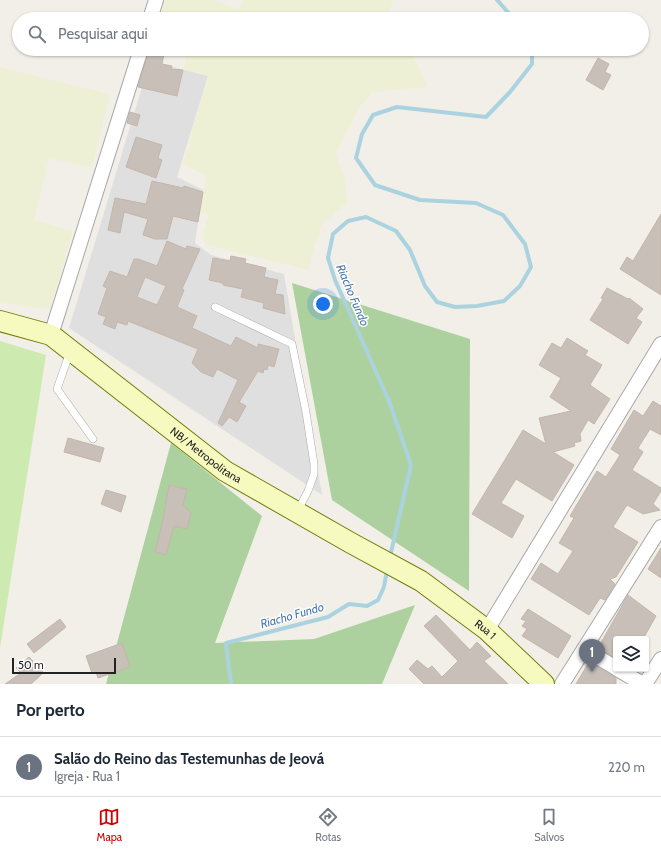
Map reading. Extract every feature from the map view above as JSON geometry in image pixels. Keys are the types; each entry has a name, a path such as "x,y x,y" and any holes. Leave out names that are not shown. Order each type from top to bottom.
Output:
{"street":[{"path":"152,12 156,0"},
{"path":"51,335 139,56"},
{"name":"NB/ Metropolitana","path":"0,321 51,335 225,471 421,581"},
{"path":"487,630 661,344"},
{"path":"562,684 661,527"},
{"name":"Rua 1","path":"421,581 487,630 544,684"},
{"path":"584,649 613,667"},
{"path":"622,672 644,684 661,659"}],"lane":[{"path":"215,308 292,344 306,412 314,469 314,474 308,491 296,512"},
{"path":"71,350 57,389 94,439"}],"shaded area":[{"path":"150,61 208,76 177,177 203,190 195,243 211,255 284,274 322,495 69,328"}],"green space":[{"path":"165,0 212,0 239,9 243,0 393,0 389,12 161,12"},
{"path":"186,56 413,56 428,87 372,92 359,108 336,153 344,177 348,202 322,224 314,247 309,270 206,245 202,235 209,215 199,211 206,176 183,164 208,76 183,69"},
{"path":"0,67 110,94 92,168 49,158 34,220 73,231 50,309 0,303"},
{"path":"292,283 470,339 469,591 332,500"},
{"path":"0,341 46,355 0,648"},
{"path":"171,443 262,516 215,643 314,639 415,605 382,684 106,684"}],"building":[{"path":"147,56 164,56 162,64 172,66 171,69 183,70 177,96 138,87"},
{"path":"598,58 609,64 605,72 611,75 603,90 586,80"},
{"path":"130,112 140,115 137,126 127,123"},
{"path":"136,137 162,145 158,158 162,160 156,178 126,167"},
{"path":"152,181 183,188 184,186 203,192 198,222 173,216 167,239 155,239 143,235 148,219 124,212 120,233 108,230 115,198 146,204"},
{"path":"661,214 661,295 620,269 627,257 633,261"},
{"path":"167,241 186,249 187,246 200,249 182,289 184,290 177,307 197,316 192,328 231,346 236,337 258,348 258,344 279,349 274,367 268,365 267,370 264,369 263,373 258,371 239,402 246,406 237,422 229,417 222,426 218,423 238,380 217,369 213,377 201,372 192,363 198,349 128,321 127,325 117,322 115,329 103,324 106,317 98,314 107,288 103,286 110,271 127,277 134,259 157,266","holes":["145,277 166,286 157,305 137,297"]},
{"path":"231,256 246,259 245,263 266,268 264,277 278,280 275,294 283,295 285,314 263,308 264,303 241,297 243,289 223,285 223,283 209,280 213,258 230,261"},
{"path":"607,288 628,299 629,298 643,309 636,318 642,322 628,344 590,320 603,299 601,298"},
{"path":"567,338 588,351 585,355 602,365 590,385 610,399 594,424 588,420 580,434 581,441 574,443 575,446 553,452 574,465 552,501 516,479 501,503 524,516 512,538 472,514 523,430 546,444 539,418 571,411 550,397 561,378 539,365 552,343 561,348"},
{"path":"653,401 661,406 661,435 650,429 638,448 643,452 632,470 661,488 661,491 653,504 660,510 643,514 627,505 613,527 638,542 616,577 610,579 615,584 605,600 600,598 589,615 531,579 541,563 558,574 573,551 559,543 574,518 570,516 597,471 606,477 620,455 611,449 634,410 643,416"},
{"path":"68,438 104,448 100,462 64,452"},
{"path":"169,485 187,489 183,505 191,513 187,529 174,526 166,555 155,552"},
{"path":"106,490 126,496 121,512 101,504"},
{"path":"661,548 661,578 648,569"},
{"path":"628,595 656,616 645,636 613,636 613,656 598,648"},
{"path":"528,609 571,636 558,658 522,636 527,629 522,626 526,621 521,619"},
{"path":"436,615 470,650 477,642 491,656 484,661 508,684 424,684 409,669 417,660 428,669 432,666 442,677 458,661 424,626"},
{"path":"60,619 66,627 34,653 27,644"},
{"path":"122,643 130,667 98,678 96,672 92,673 86,656"},
{"path":"29,657 43,672 41,675 31,684 5,684 21,673 16,668"},
{"path":"589,662 616,678 616,684 576,684"}],"waterway":[{"name":"Riacho Fundo","path":"497,0 508,12"},
{"name":"Riacho Fundo","path":"390,557 411,465 389,401 335,280 328,258 333,234 348,221 366,217 396,231 410,250 425,286 437,302 455,307 477,306 504,301 520,286 531,267 525,244 503,215 476,203 420,200 375,185 356,158 362,134 373,115 397,107 486,117 510,92 532,64 532,56"},
{"name":"Riacho Fundo","path":"231,684 226,643 328,617 349,604 367,606 378,600 384,587 387,570"}],"place":[{"name":"Salão do Reino das Testemunhas de Jeová","path":"592,672"}]}
